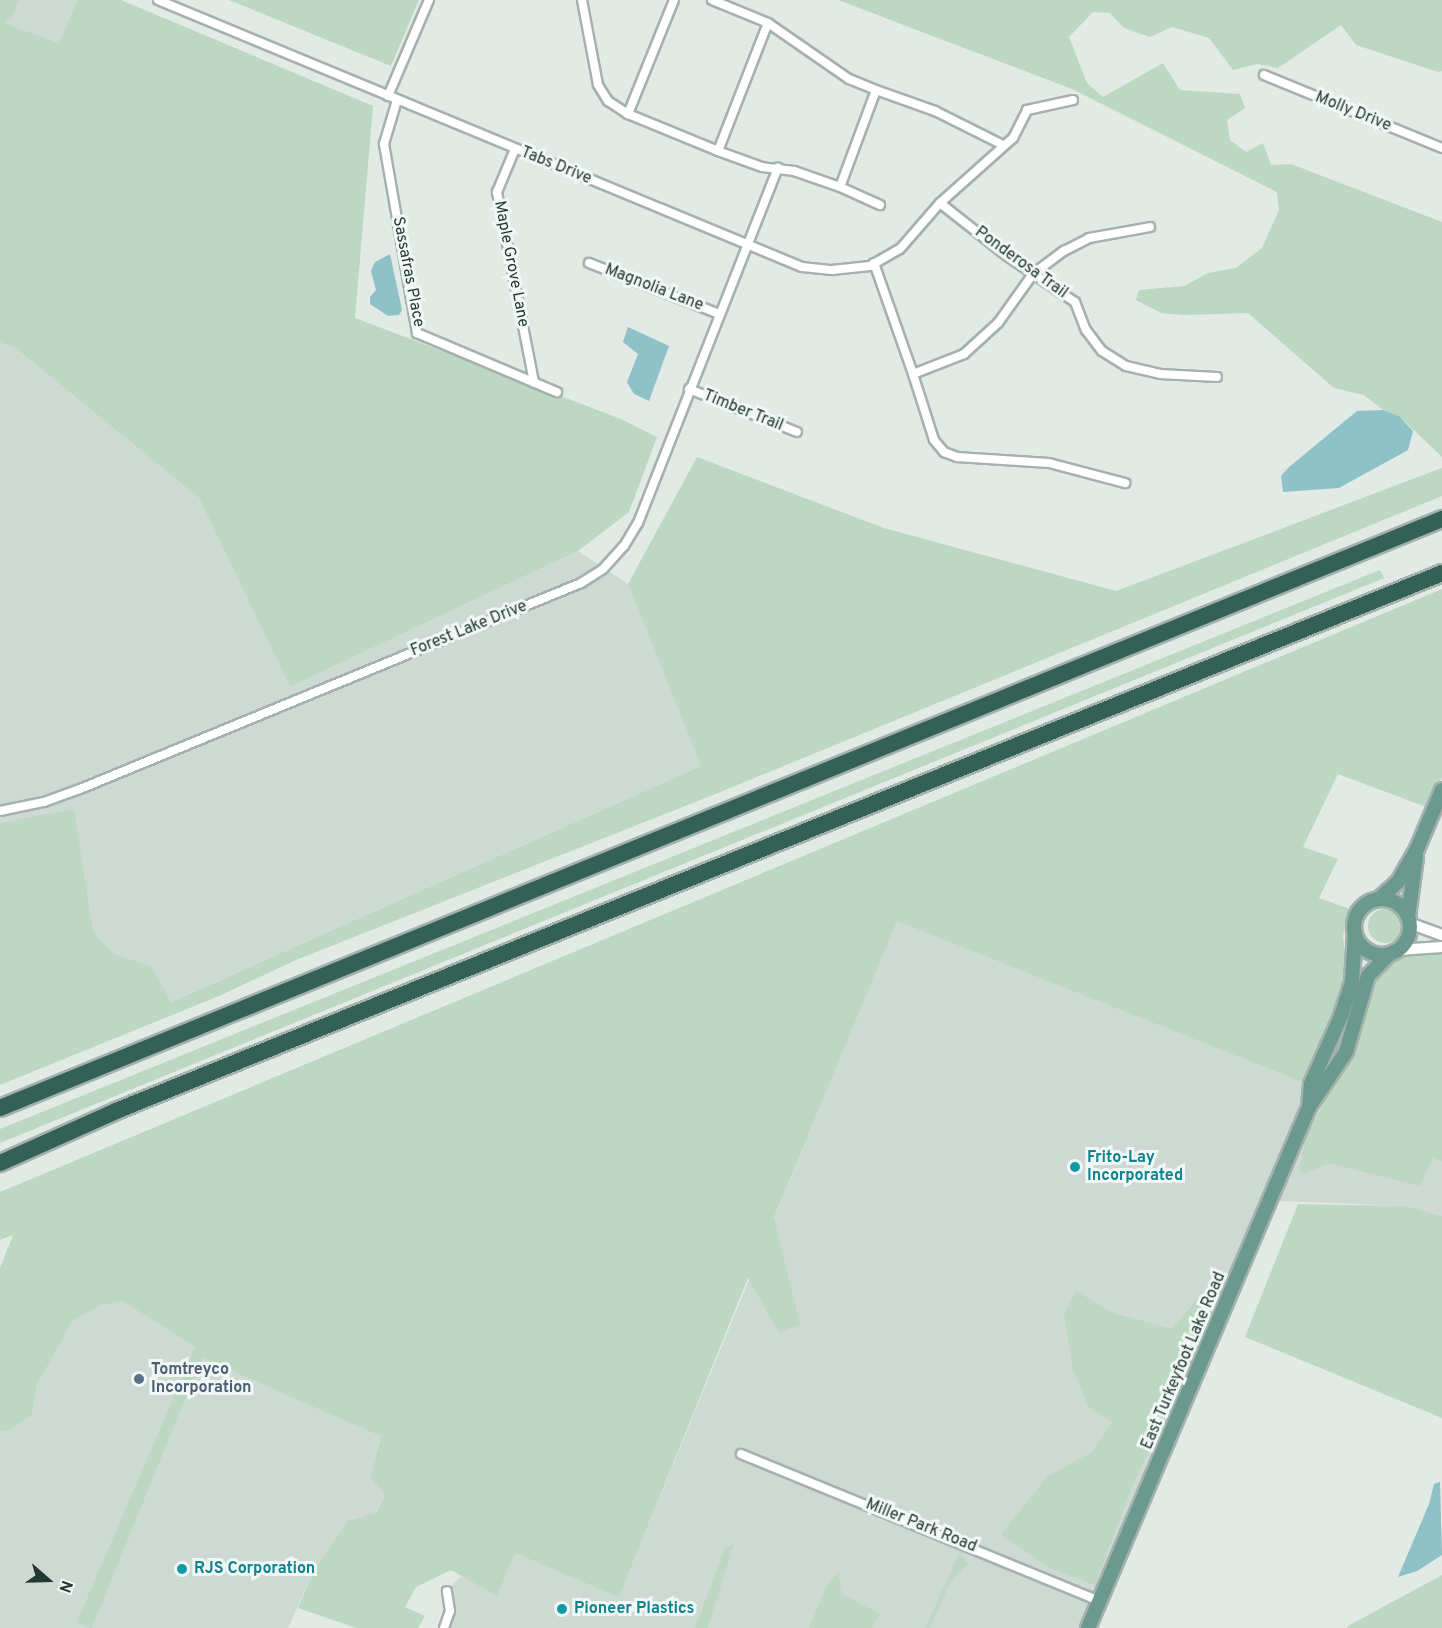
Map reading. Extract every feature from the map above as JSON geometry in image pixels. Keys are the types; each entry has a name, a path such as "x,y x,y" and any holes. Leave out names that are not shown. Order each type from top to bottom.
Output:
{"highway":[{"path":"0,1108 1442,519"},
{"path":"0,1163 116,1111 1442,573"}],"main road":[{"path":"1417,849 1408,935 1394,952 1380,955 1364,948 1355,932 1354,923 1363,907 1379,899 1398,882 1417,849 1442,789"},
{"path":"1379,899 1397,903 1409,920"},
{"name":"East Turkeyfoot Lake Road","path":"1308,1107 1311,1084 1341,1016 1352,982 1355,932"},
{"name":"East Turkeyfoot Lake Road","path":"1088,1628 1308,1107 1346,1052 1368,976 1394,952"}],"street":[{"name":"Tabs Drive","path":"158,0 802,267 832,270 874,263 900,249 940,203 1013,138 1027,110 1073,100"},
{"path":"388,96 429,0"},
{"path":"582,0 598,85 609,101 628,114 718,151 762,167 778,168 840,187 880,205"},
{"path":"628,114 674,0"},
{"path":"712,0 768,23 849,79 935,111 1003,145"},
{"path":"718,151 768,23"},
{"name":"Molly Drive","path":"1264,75 1442,148"},
{"path":"840,187 876,90"},
{"name":"Sassafras Place","path":"397,100 384,144 417,333 557,392"},
{"name":"Maple Grove Lane","path":"515,149 497,192 534,382"},
{"name":"Forest Lake Drive","path":"0,811 44,802 80,789 581,583 603,569 624,546 638,523 778,168"},
{"name":"Ponderosa Trail","path":"940,203 1033,274 1075,302 1086,330 1102,351 1126,366 1160,374 1217,377"},
{"path":"913,374 964,354 982,340 1033,274 1089,238 1150,227"},
{"name":"Magnolia Lane","path":"589,263 719,314"},
{"path":"874,263 913,374 933,440 944,452 957,457 1049,463 1125,483"},
{"name":"Timber Trail","path":"689,389 797,432"},
{"path":"1409,920 1442,935"},
{"path":"1394,952 1442,947"},
{"name":"Miller Park Road","path":"741,1454 1100,1600"},
{"path":"444,1628 450,1611 447,1591"}],"shaded area":[{"path":"0,0 77,0 59,43 0,22"},
{"path":"0,336 199,498 290,687 578,551 628,584 701,766 0,1078"},
{"path":"897,920 1302,1082 1309,1107 1088,1628 444,1628 450,1611 447,1591 461,1576 497,1595 515,1553 619,1596"},
{"path":"1442,950 1442,1216 1406,1206 1279,1201 1307,1132 1351,1057 1369,996"},
{"path":"122,1301 195,1347 76,1623 92,1627 202,1358 381,1435 370,1478 385,1494 375,1513 314,1571 288,1628 0,1628 0,1431 7,1432 32,1415 37,1385 72,1322 99,1306"}],"green space":[{"path":"0,0 19,0 13,15 4,23 59,43 77,0 121,0 373,106 355,318 621,419 657,437 629,512 578,551 290,687 199,498 15,348 0,342"},
{"path":"229,0 419,0 391,66"},
{"path":"838,0 1442,0 1442,71 1438,72 1356,45 1341,25 1278,68 1257,64 1233,70 1209,38 1172,27 1150,37 1124,28 1110,13 1093,12 1069,37 1087,83 1103,97 1163,63 1180,90 1240,94 1245,108 1227,120 1230,140 1246,152 1263,143 1271,165 1291,164 1442,222 1442,457 1399,416 1383,410 1364,395 1334,388 1248,313 1183,315 1161,313 1136,300 1139,290 1184,286 1208,273 1236,268 1262,248 1279,210 1277,192 1072,89"},
{"path":"697,457 884,528 1116,591 1442,468 1442,496 713,795 296,960 219,996 0,1085 0,823 74,809 93,932 114,954 152,967 171,1002 701,766 628,584"},
{"path":"1380,570 1384,578 0,1143 0,1129"},
{"path":"1442,589 1442,777 1429,808 1338,774 1303,847 1338,859 1319,898 1350,909 1343,936 1346,960 1340,996 1302,1082 897,921 774,1218 800,1325 779,1333 748,1278 619,1597 515,1553 497,1596 451,1570 416,1587 405,1607 425,1616 418,1628 356,1628 298,1608 314,1571 348,1521 376,1513 385,1494 370,1478 381,1436 202,1358 92,1628 76,1623 195,1347 122,1301 99,1306 72,1322 37,1385 32,1415 7,1432 0,1431 0,1268 13,1235 0,1240 0,1192"},
{"path":"1385,909 1397,914 1402,926 1397,938 1385,943 1373,938 1368,926 1373,914"},
{"path":"1442,950 1442,1161 1433,1157 1420,1186 1329,1163 1304,1174 1299,1169 1307,1132 1351,1057 1373,981 1392,960 1413,953"},
{"path":"1298,1204 1406,1206 1442,1216 1442,1418 1245,1337"},
{"path":"1224,1275 1223,1289 1132,1487 1095,1585 1049,1568 1001,1534 1047,1477 1092,1452 1112,1422 1088,1406 1073,1369 1064,1314 1076,1291 1113,1313 1172,1329 1198,1298"},
{"path":"734,1544 708,1628 695,1628 725,1548"},
{"path":"960,1552 968,1564 951,1581 930,1628 925,1628"},
{"path":"839,1571 841,1593 880,1614 872,1628 809,1628 827,1585"},
{"path":"1442,1575 1442,1628 1347,1628 1348,1626"}],"water":[{"path":"390,254 402,310 399,315 388,316 370,304 370,297 376,290 371,271 375,262"},
{"path":"628,327 669,346 649,401 634,394 627,382 638,354 623,342"},
{"path":"1383,410 1399,416 1413,431 1408,450 1339,488 1283,492 1281,476 1289,467 1357,411"},
{"path":"1440,1482 1442,1555 1417,1571 1398,1577 1429,1504 1434,1484"}],"place":[{"name":"Frito-Lay Incorporated","path":"1075,1167"},
{"name":"Tomtreyco Incorporation","path":"139,1379"},
{"name":"RJS Corporation","path":"182,1569"},
{"name":"Pioneer Plastics","path":"562,1609"}]}
